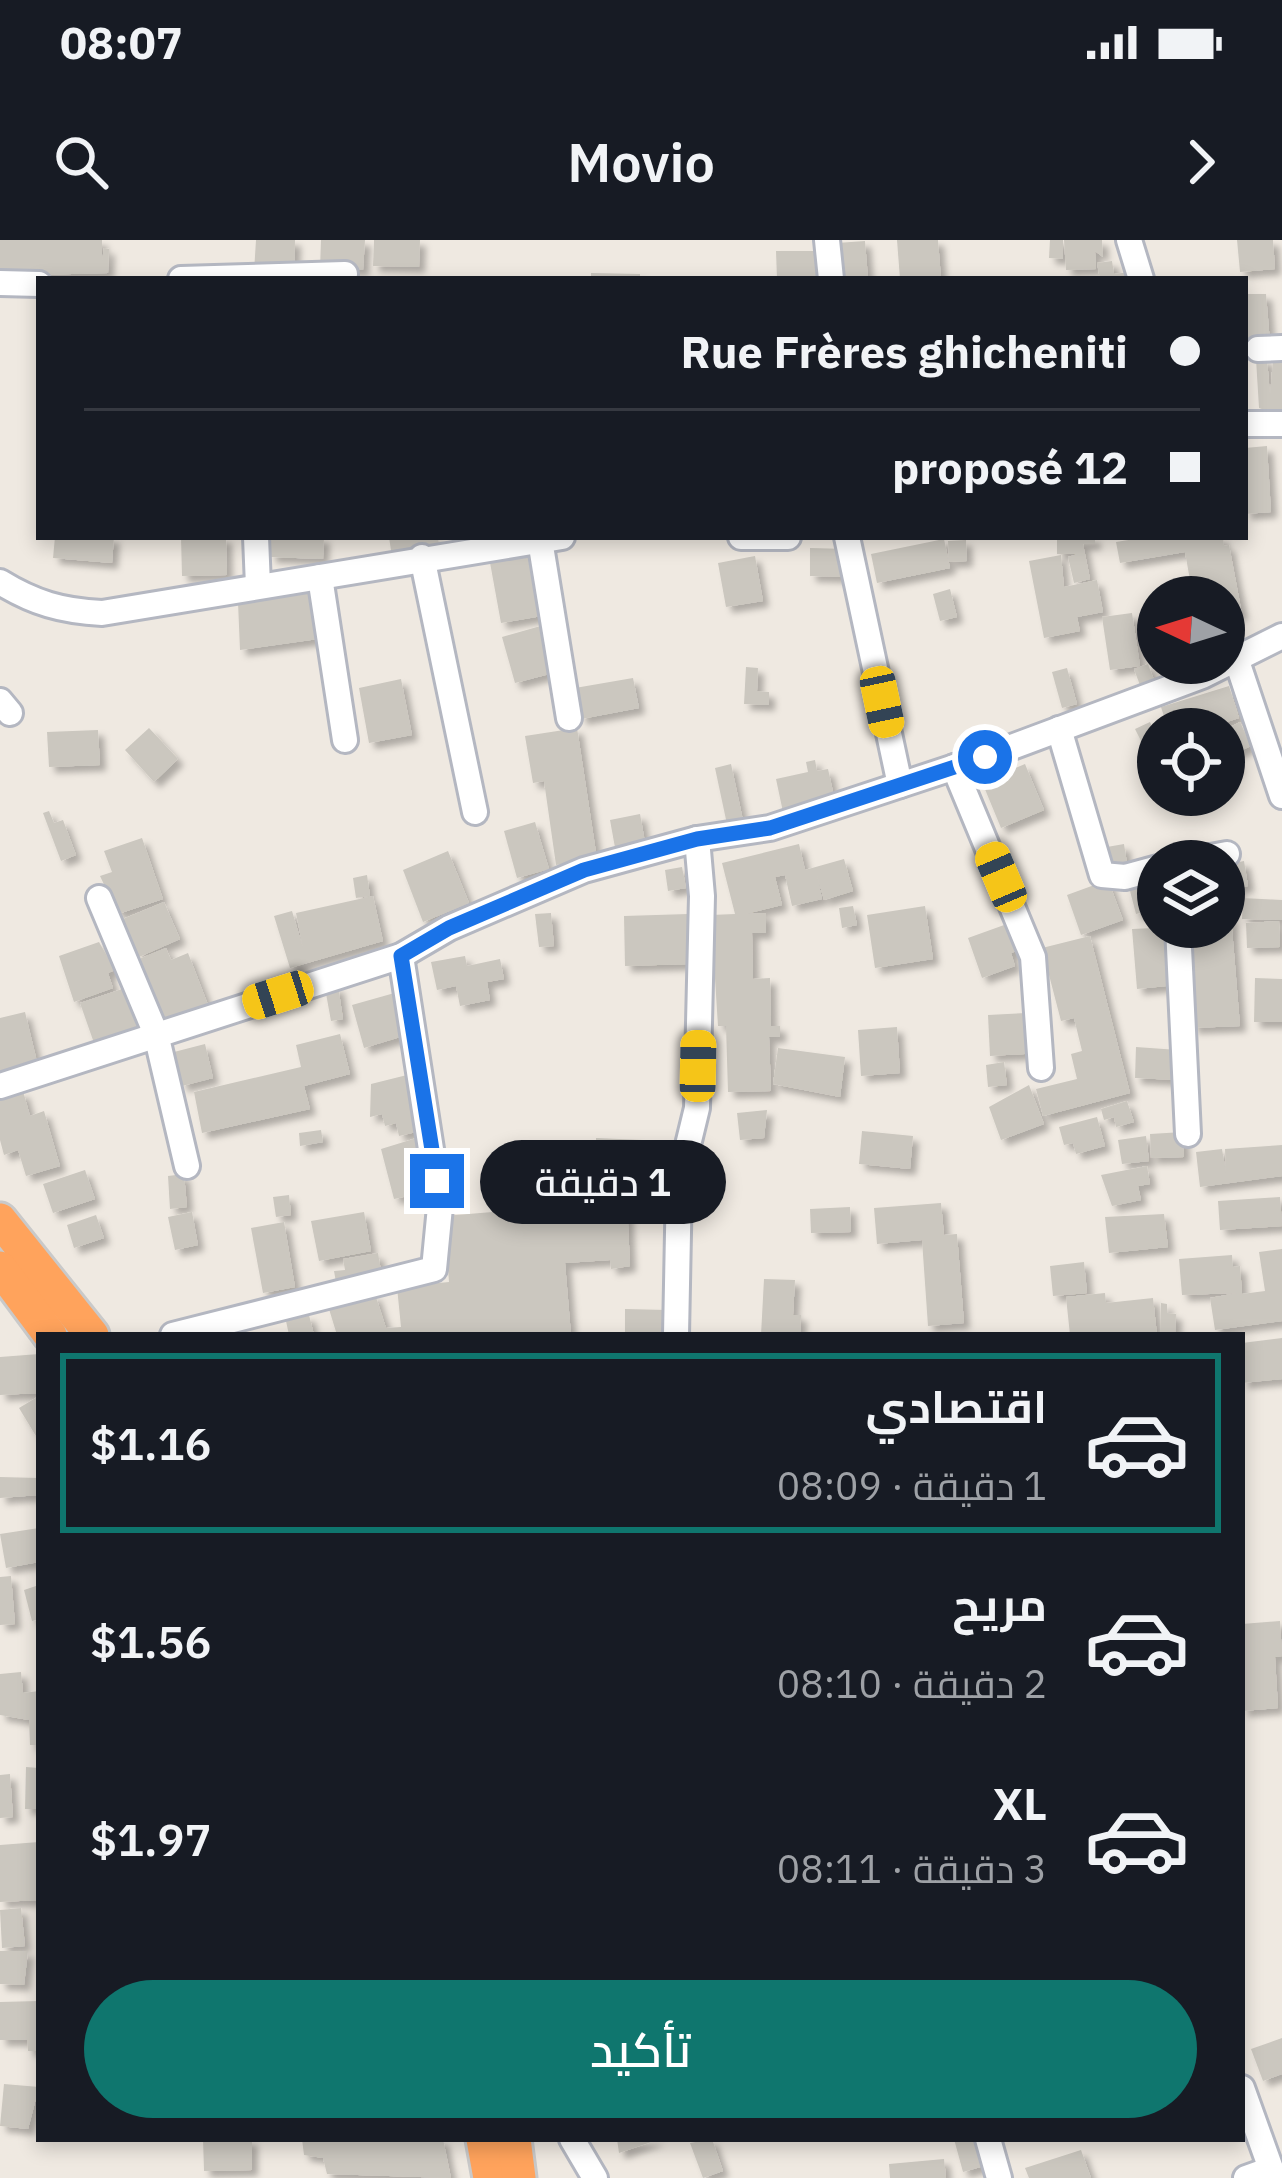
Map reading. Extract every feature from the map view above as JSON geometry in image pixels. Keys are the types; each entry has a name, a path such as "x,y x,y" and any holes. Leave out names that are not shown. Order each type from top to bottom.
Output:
{"highway":[{"path":"0,1220 90,1332"},
{"path":"0,1268 48,1332"},
{"path":"484,2142 490,2178"},
{"path":"514,2142 520,2178"}],"street":[{"path":"827,240 831,276"},
{"path":"1129,240 1141,276"},
{"path":"279,276 345,274"},
{"path":"0,283 36,284"},
{"path":"1248,424 1282,424"},
{"path":"256,540 258,586"},
{"path":"0,582 32,602 102,614 320,577 436,549 530,540"},
{"path":"551,540 569,718"},
{"path":"848,540 900,785"},
{"path":"436,549 475,812"},
{"path":"320,577 345,740"},
{"path":"1245,654 1282,636"},
{"path":"0,1086 401,956 449,928 584,870 697,839 770,828 1180,684"},
{"path":"1245,684 1282,796"},
{"path":"1059,729 1102,875 1137,874"},
{"path":"954,767 1033,957 1041,1012 1041,1068"},
{"path":"676,1332 679,1182 697,1108 702,896 697,839"},
{"path":"98,898 156,1034 187,1166"},
{"path":"1179,948 1188,1133"},
{"path":"185,1332 434,1268 440,1207 401,956"},
{"path":"1245,2096 1273,2174 1246,2178"},
{"path":"574,2142 595,2178"},
{"path":"989,2142 999,2178"}],"building":[{"path":"0,240 102,240 102,261 104,248 109,249 108,273 0,276"},
{"path":"256,240 295,240 294,273 254,272"},
{"path":"321,240 365,240 363,270 320,269"},
{"path":"374,240 420,240 419,267 373,266"},
{"path":"897,240 938,240 941,276 900,276"},
{"path":"1050,240 1063,240 1063,259 1049,258"},
{"path":"1064,240 1102,240 1103,257 1095,251 1096,269 1066,270"},
{"path":"1237,240 1273,240 1275,269 1240,272"},
{"path":"865,241 868,276 840,276 837,243"},
{"path":"776,251 820,251 820,276 777,276"},
{"path":"1112,261 1114,274 1138,271 1139,276 1099,276 1097,263"},
{"path":"591,273 640,274 640,276"},
{"path":"1248,294 1266,294 1270,343 1248,342"},
{"path":"1267,358 1270,396 1273,359 1282,360 1282,416 1259,408 1256,359"},
{"path":"1267,446 1271,512 1248,514 1248,448"},
{"path":"55,540 114,540 112,563 53,558"},
{"path":"181,540 226,540 227,575 182,576"},
{"path":"271,540 324,540 323,559 270,557"},
{"path":"389,540 438,540 440,551 392,557"},
{"path":"944,540 950,568 877,583 871,554"},
{"path":"966,540 967,561 949,562 948,541"},
{"path":"1057,540 1095,540 1095,544 1083,544 1090,579 1074,583 1068,557 1078,554 1057,554"},
{"path":"1223,540 1224,546 1229,545 1235,576 1189,576 1185,552 1120,563 1116,542"},
{"path":"810,548 848,549 847,577 810,576"},
{"path":"531,550 542,616 501,623 489,557"},
{"path":"1061,555 1064,587 1097,580 1103,612 1077,617 1080,631 1044,638 1029,561"},
{"path":"755,556 763,601 726,607 718,563"},
{"path":"950,589 957,617 940,621 933,594"},
{"path":"309,592 311,607 320,605 325,638 240,650 238,602"},
{"path":"1132,613 1137,666 1110,670 1102,617"},
{"path":"544,625 557,672 515,683 502,637"},
{"path":"746,667 758,668 757,691 769,692 769,705 744,704"},
{"path":"1067,668 1077,704 1062,708 1052,672"},
{"path":"633,678 639,708 581,719 575,688"},
{"path":"401,679 412,735 369,743 359,688"},
{"path":"1229,686 1236,708 1161,708"},
{"path":"149,728 178,759 154,782 125,750"},
{"path":"577,728 597,859 556,865 544,781 533,783 525,736"},
{"path":"98,730 100,765 49,767 47,732"},
{"path":"815,760 817,771 828,769 835,801 783,812 776,779 808,772 806,762"},
{"path":"731,764 744,825 728,829 715,768"},
{"path":"1025,764 1044,810 1001,828 982,782"},
{"path":"49,811 54,823 63,820 76,855 61,861 43,813"},
{"path":"640,814 646,848 616,853 610,820"},
{"path":"535,822 549,869 517,878 504,831"},
{"path":"142,838 163,899 118,914 100,876 112,872 104,851"},
{"path":"799,844 805,870 844,859 853,891 824,900 817,875 822,899 792,906 785,875 775,877 782,905 745,914 766,913 766,933 752,933 753,979 770,978 771,1026 780,1026 780,1037 769,1037 771,1091 728,1092 726,1026 718,1026 711,915 735,914 722,863"},
{"path":"1124,844 1128,870 1111,872 1107,847"},
{"path":"448,851 469,903 423,922 403,870"},
{"path":"682,867 686,888 668,891 665,870"},
{"path":"367,875 370,896 356,898 353,878"},
{"path":"1108,880 1123,920 1081,935 1067,895"},
{"path":"1137,885 1137,914 1136,914 1129,887"},
{"path":"373,896 383,941 290,968 274,916 292,911 303,948 296,913"},
{"path":"1245,898 1282,900 1282,920 1245,919"},
{"path":"164,902 180,939 139,957 123,919"},
{"path":"853,906 857,925 842,928 839,908"},
{"path":"925,906 933,959 875,968 867,915"},
{"path":"551,913 554,946 539,947 535,914"},
{"path":"688,914 690,964 625,966 624,916"},
{"path":"1018,920 1027,947 1011,953 1015,966 982,978 968,938"},
{"path":"1279,921 1280,947 1247,948 1246,923"},
{"path":"1132,929 1137,929 1137,948 1176,948 1176,985 1137,989"},
{"path":"1090,936 1130,1093 1043,1116 1036,1089 1077,1079 1071,1054 1082,1051 1074,1018 1061,1021 1042,948"},
{"path":"99,942 115,970 108,973 113,988 74,1002 59,956"},
{"path":"166,948 171,960 188,953 210,1010 166,1028 139,959"},
{"path":"1189,948 1234,948 1240,1026 1192,1028"},
{"path":"465,956 467,966 500,959 504,979 487,982 490,1000 460,1006 456,986 437,990 431,962"},
{"path":"1255,978 1282,979 1282,1022 1254,1022"},
{"path":"131,986 144,1026 94,1043 80,1003"},
{"path":"338,986 343,1019 331,1021 325,988"},
{"path":"398,992 410,1034 364,1048 352,1005"},
{"path":"25,1012 38,1066 0,1075 0,1018"},
{"path":"1026,1013 1041,1053 990,1056 988,1015"},
{"path":"897,1027 900,1073 861,1076 858,1030"},
{"path":"340,1034 350,1074 304,1086 310,1109 202,1133 194,1092 301,1067 296,1045"},
{"path":"205,1044 213,1078 182,1086 174,1052"},
{"path":"1136,1047 1178,1050 1176,1080 1135,1078"},
{"path":"778,1048 845,1057 840,1097 773,1084"},
{"path":"1004,1062 1007,1085 988,1087 986,1065"},
{"path":"415,1073 429,1129 399,1136 396,1123 385,1126 382,1114 370,1117 371,1084"},
{"path":"1029,1085 1044,1124 1001,1140 989,1107"},
{"path":"23,1091 30,1116 44,1111 60,1166 26,1176 18,1150 4,1155 0,1140 0,1098"},
{"path":"1127,1101 1134,1122 1116,1127 1114,1117 1104,1120 1101,1109"},
{"path":"767,1110 764,1138 740,1140 737,1113"},
{"path":"1097,1117 1105,1146 1076,1154 1073,1143 1064,1145 1059,1127"},
{"path":"321,1130 323,1142 300,1146 299,1133"},
{"path":"862,1131 913,1136 910,1169 859,1164"},
{"path":"1183,1132 1184,1157 1151,1158 1150,1134"},
{"path":"1146,1136 1149,1161 1122,1164 1118,1140"},
{"path":"420,1137 432,1174 405,1183 433,1177 436,1190 394,1199 381,1149"},
{"path":"596,1138 643,1140 641,1182 595,1179"},
{"path":"1282,1145 1282,1176 1200,1187 1196,1152 1222,1149 1226,1173 1225,1149"},
{"path":"1147,1166 1150,1184 1138,1186 1141,1200 1112,1206 1101,1175"},
{"path":"85,1170 95,1199 53,1213 43,1184"},
{"path":"184,1174 187,1207 170,1209 168,1176"},
{"path":"289,1195 291,1215 276,1217 273,1197"},
{"path":"1280,1197 1282,1226 1220,1230 1218,1201"},
{"path":"627,1201 630,1266 611,1269 610,1260 565,1263 571,1332 336,1332 329,1309 375,1294 386,1328 401,1327 397,1287 449,1282 444,1216"},
{"path":"941,1203 944,1235 957,1234 964,1323 928,1326 922,1240 877,1244 874,1208"},
{"path":"850,1207 851,1232 811,1233 810,1209"},
{"path":"192,1212 198,1245 175,1250 168,1217"},
{"path":"364,1212 371,1251 319,1261 311,1221"},
{"path":"1164,1214 1168,1247 1109,1253 1105,1217"},
{"path":"96,1215 104,1238 74,1248 67,1225"},
{"path":"284,1222 295,1287 263,1293 251,1228"},
{"path":"1282,1249 1282,1321 1215,1330 1210,1298 1237,1293 1182,1295 1179,1259 1232,1255 1233,1267 1240,1266 1242,1294 1265,1291 1259,1252"},
{"path":"378,1253 382,1277 337,1288 334,1271 345,1270 343,1259"},
{"path":"1084,1262 1087,1293 1053,1296 1050,1266"},
{"path":"764,1279 795,1280 793,1315 801,1315 800,1332 761,1332"},
{"path":"1105,1293 1106,1303 1153,1298 1157,1332 1070,1332 1066,1297"},
{"path":"1161,1303 1167,1304 1167,1313 1176,1314 1175,1332 1160,1332"},
{"path":"625,1309 667,1310 667,1332 625,1332"},
{"path":"309,1315 313,1332 288,1332 286,1321"},
{"path":"1282,1338 1282,1379 1245,1383 1245,1343"},
{"path":"36,1354 36,1393 0,1395 0,1357"},
{"path":"36,1398 36,1436 19,1408"},
{"path":"0,1477 36,1478 36,1495 0,1498"},
{"path":"36,1528 36,1563 6,1568 0,1534"},
{"path":"11,1576 15,1624 0,1625 0,1577"},
{"path":"36,1586 36,1620 32,1621 24,1590"},
{"path":"1280,1621 1282,1656 1275,1657 1278,1708 1245,1711 1245,1624"},
{"path":"21,1672 23,1693 36,1691 36,1745 30,1745 29,1720 0,1715 0,1674"},
{"path":"26,1767 36,1768 36,1809 25,1809"},
{"path":"10,1774 13,1817 0,1818 0,1775"},
{"path":"36,1842 36,1900 0,1902 0,1845"},
{"path":"21,1908 25,1946 2,1948 0,1910"},
{"path":"0,1951 28,1951 24,1985 0,1984"},
{"path":"36,2001 36,2051 28,2051 27,2040 0,2040 0,2002"},
{"path":"1282,2038 1282,2074 1263,2081 1251,2049"},
{"path":"4,2084 36,2087 28,2129 0,2126"},
{"path":"203,2142 252,2142 252,2170 204,2171"},
{"path":"302,2142 444,2142 451,2178 327,2174 323,2158 304,2155"},
{"path":"617,2142 651,2142 619,2153"},
{"path":"713,2142 723,2171 703,2178 690,2143"},
{"path":"955,2142 986,2142 991,2164 963,2172"},
{"path":"1081,2150 1091,2178 1029,2178 1025,2168"},
{"path":"944,2159 946,2178 890,2178 889,2164"}],"route":[{"path":"437,1181 401,956 449,928 584,870 652,849 770,828 985,757"}]}
